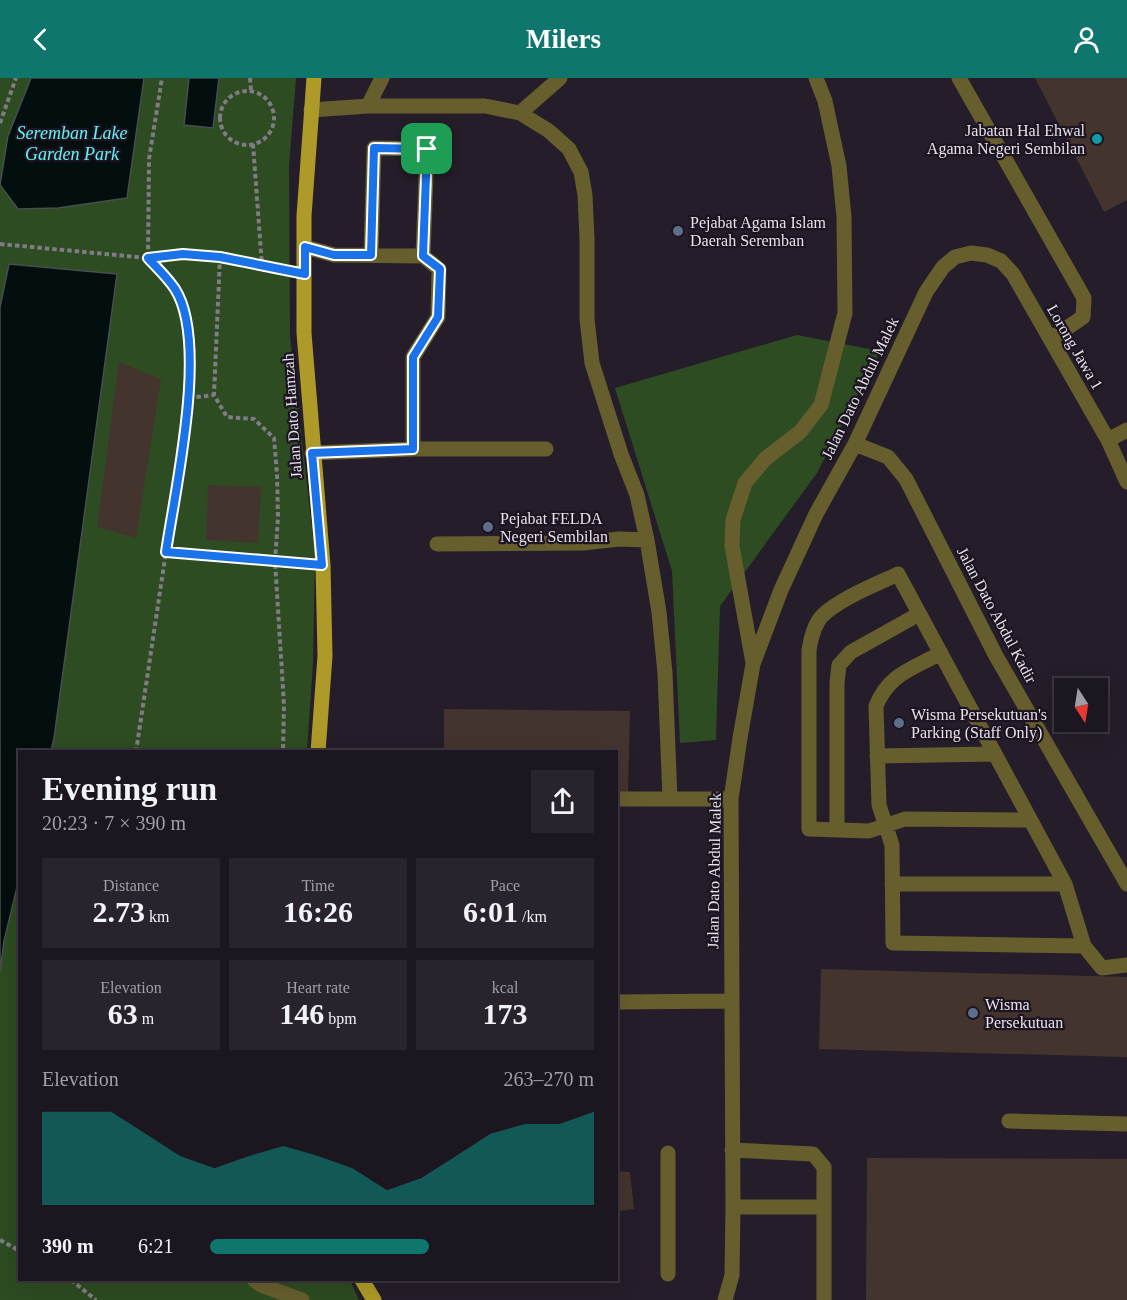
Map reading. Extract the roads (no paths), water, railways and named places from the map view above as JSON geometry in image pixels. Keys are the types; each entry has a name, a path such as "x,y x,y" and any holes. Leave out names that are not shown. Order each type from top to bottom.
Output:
{"main road":[{"name":"Jalan Dato Hamzah","path":"315,78 304,216 304,333 322,565 325,656 318,750"},
{"path":"364,1281 374,1300"}],"street":[{"path":"368,106 382,78"},
{"path":"520,112 560,78"},
{"path":"753,664 732,546 734,520 745,483 765,459 800,432 821,405 844,314 844,216 839,166 825,101 816,78"},
{"path":"959,78 1084,298 1083,316 1050,339"},
{"path":"311,110 368,106 485,106 520,112 549,131 568,149 581,172 587,239 587,319 592,363 621,454 637,495 647,540 659,612 665,673 670,799"},
{"path":"371,255 374,148 427,149 423,256"},
{"path":"305,247 334,255 423,256 440,269 438,317 413,357 413,449"},
{"name":"Jalan Dato Abdul Malek","path":"725,1300 732,1275 733,1207 731,799 753,664 781,590 816,514 855,444 926,292 942,267 955,257 971,253"},
{"name":"Lorong Jawa 1","path":"971,253 987,255 1001,261 1013,274 1108,440 1127,482"},
{"path":"1108,440 1127,430"},
{"name":"Jalan Dato Abdul Kadir","path":"855,444 888,457 906,479 996,656 1127,884"},
{"path":"312,453 413,449 546,449"},
{"path":"437,544 647,540"},
{"path":"1030,820 905,819 869,831 808,829 809,650 813,631 822,616 841,603 898,574 1065,884 1084,946 1102,968 1127,965"},
{"path":"837,830 839,664 850,652 919,614"},
{"path":"940,653 892,679 882,691 876,706 879,805 891,845 893,943 1084,946"},
{"path":"877,756 995,754"},
{"path":"618,799 731,799"},
{"path":"892,884 1065,884"},
{"path":"618,1002 732,1001"},
{"path":"1009,1121 1127,1124"},
{"path":"732,1150 813,1154 824,1167 824,1300"},
{"path":"668,1153 668,1274"},
{"path":"733,1207 824,1207"},
{"path":"732,1275 734,1300"},
{"path":"255,1281 302,1300"}],"water":[{"name":"Seremban Lake Garden Park","path":"31,78 144,78 127,198 58,208 18,209 0,185 8,136"},
{"path":"189,78 219,78 213,128 184,125"},
{"path":"9,264 117,274 54,738 51,750 18,750 18,883 4,941 0,972 0,307"}],"place":[{"name":"Jabatan Hal Ehwal Agama Negeri Sembilan","path":"1097,139"},
{"name":"Pejabat Agama Islam Daerah Seremban","path":"678,231"},
{"name":"Pejabat FELDA Negeri Sembilan","path":"488,527"},
{"name":"Wisma Persekutuan's Parking (Staff Only)","path":"899,723"},
{"name":"Wisma Persekutuan","path":"973,1013"}]}
